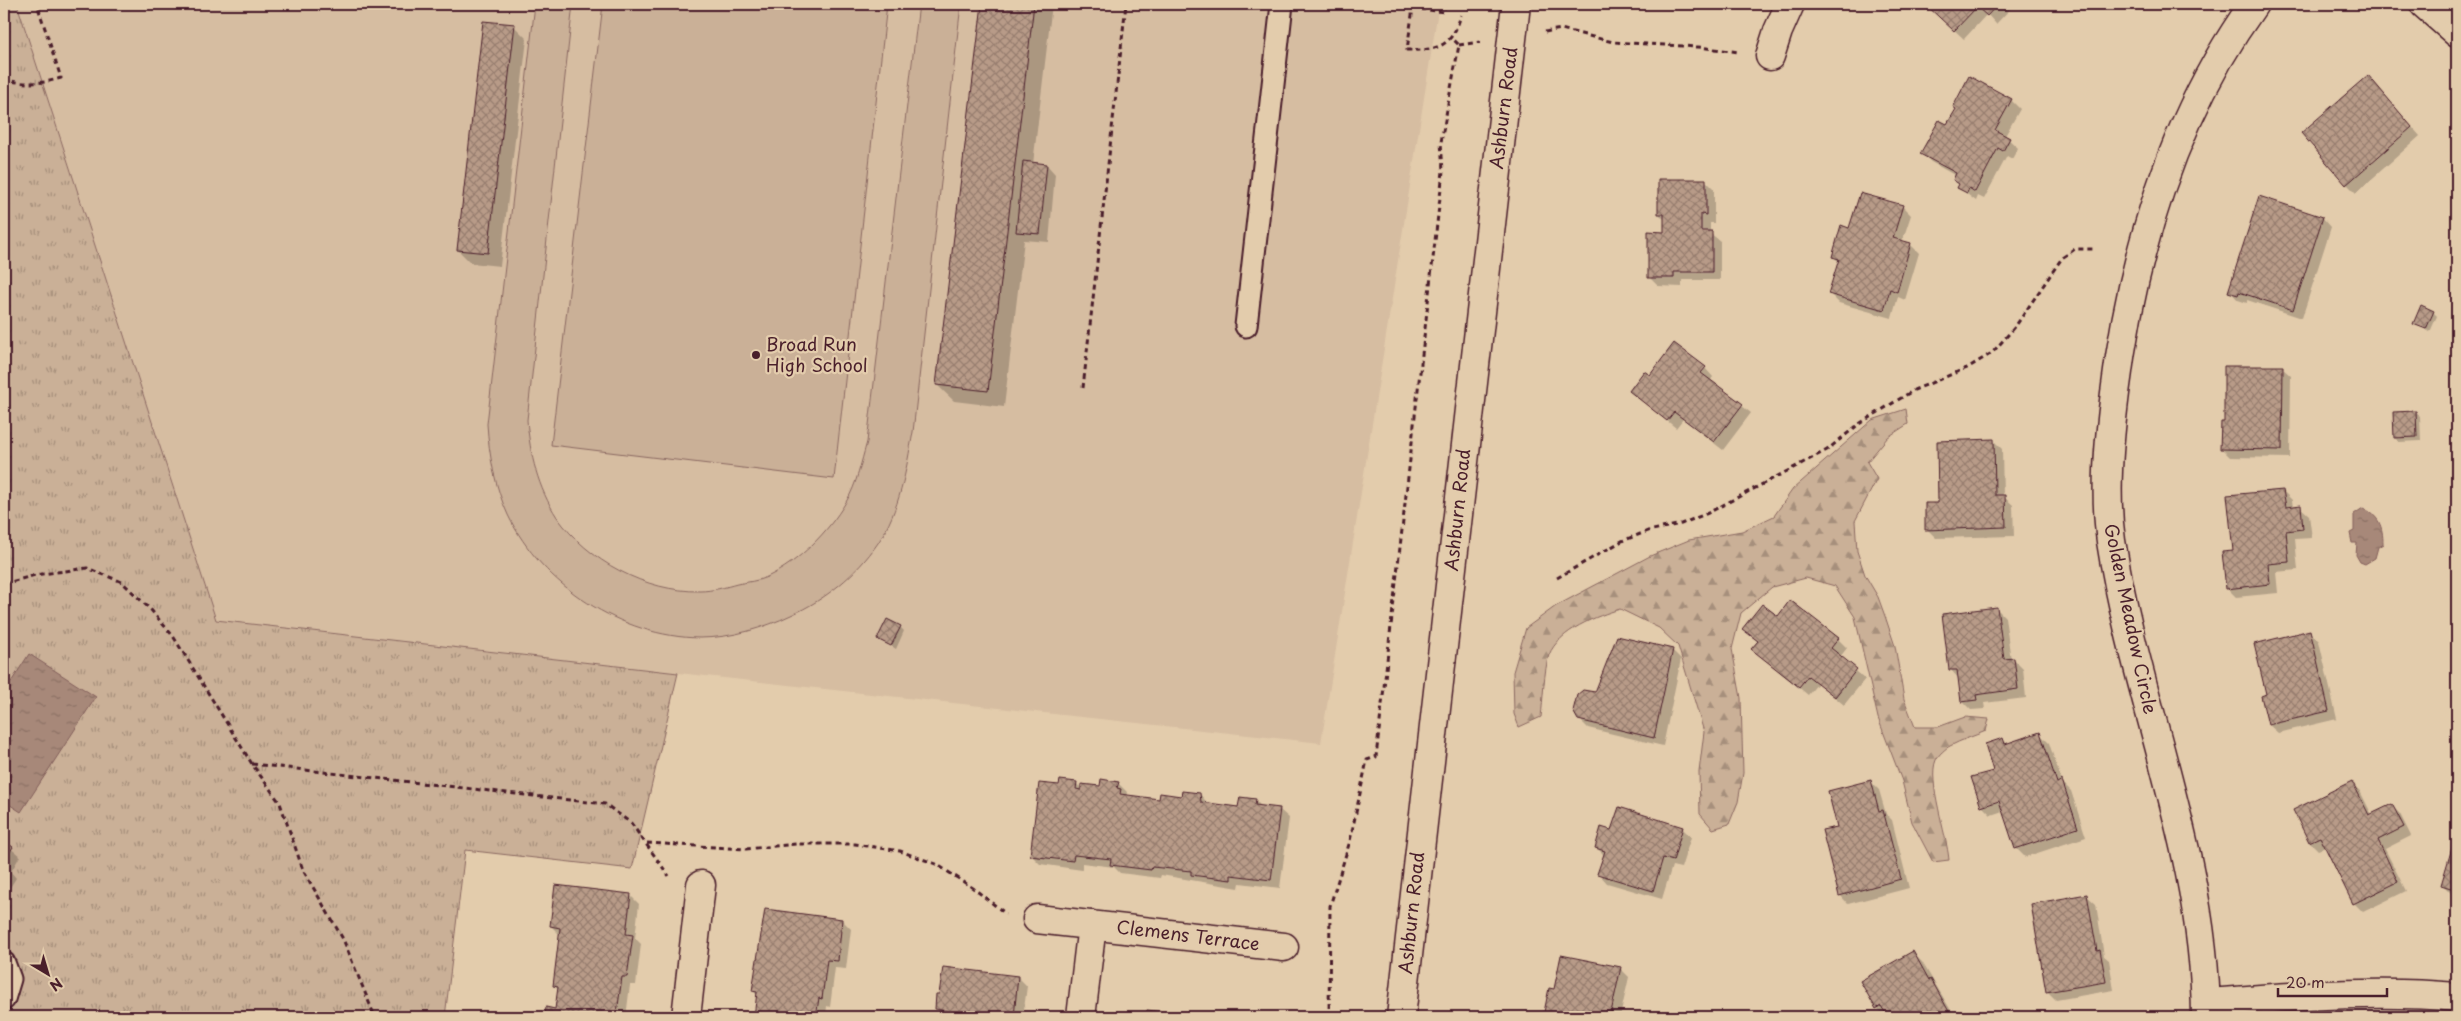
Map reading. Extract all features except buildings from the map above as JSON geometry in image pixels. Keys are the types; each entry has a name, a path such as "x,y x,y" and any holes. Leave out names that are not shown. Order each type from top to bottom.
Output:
{"street":[{"name":"Ashburn Road","path":"1401,1017 1516,4"},
{"path":"1770,56 1790,4"},
{"name":"Golden Meadow Circle","path":"2206,1010 2203,946 2190,872 2139,672 2111,541 2107,503 2111,421 2118,365 2132,287 2156,197 2183,126 2209,75 2254,4"},
{"path":"2424,4 2457,34"},
{"path":"686,1017 701,885"},
{"name":"Clemens Terrace","path":"1037,919 1284,947"},
{"name":"Clemens Terrace","path":"1081,1017 1092,925"},
{"path":"2206,1010 2342,994 2413,993 2457,997"}],"lane":[{"path":"1246,326 1282,4"},
{"path":"4,963 10,979 4,1000"}],"path":[{"path":"4,78 15,82 44,83 61,78 37,4"},
{"path":"1083,388 1126,4"},
{"path":"1445,4 1444,12 1413,8 1407,50 1430,51 1444,44 1457,29 1461,15"},
{"path":"1459,45 1560,29 1613,42 1698,47 1770,56"},
{"path":"1451,37 1459,45"},
{"path":"1328,1017 1330,906 1350,842 1367,760 1376,756 1442,171 1441,142 1459,45"},
{"path":"1557,578 1622,541 1648,531 1681,524 1708,514 1827,450 1859,424 1914,390 1967,368 1992,353 2015,327 2062,258 2074,249 2095,249"},
{"path":"4,584 35,575 87,568 122,582 151,610 173,636 252,764 280,803 302,870 343,939 376,1017"},
{"path":"252,764 605,804 632,823 672,881"},
{"path":"646,843 746,849 796,844 855,844 900,851 936,864 973,888 1009,917"}],"shaded area":[{"name":"Broad Run High School","path":"17,4 1439,4 1321,743 678,673 216,620"}],"green space":[{"path":"4,4 17,4 216,620 678,673 632,869 465,850 445,1017 4,1017"},
{"path":"535,4 573,4 527,420 530,446 536,471 550,506 557,517 570,533 602,560 639,580 680,590 700,591 714,590 760,580 779,571 801,555 822,535 839,513 853,488 867,442 919,4 961,4 913,432 905,475 897,503 886,530 878,543 850,575 816,602 770,624 735,634 700,638 671,635 642,628 614,617 588,603 563,585 541,564 523,541 503,504 493,471 487,424"},
{"path":"603,4 887,4 834,479 551,445"},
{"path":"1906,409 1908,424 1888,437 1867,462 1877,479 1855,521 1857,551 1865,575 1878,597 1895,646 1904,699 1915,727 1938,727 1965,717 1989,719 1986,731 1950,746 1936,760 1934,781 1949,860 1933,862 1912,822 1902,781 1878,718 1855,617 1835,586 1806,578 1772,587 1741,613 1732,649 1741,698 1743,773 1738,802 1729,824 1713,829 1700,814 1699,772 1704,732 1678,646 1659,628 1620,609 1580,625 1561,638 1554,646 1549,655 1546,668 1541,717 1519,727 1514,714 1513,672 1526,628 1556,606 1650,556 1689,540 1742,531 1774,516 1793,489 1872,420"}],"water":[{"path":"2363,508 2373,514 2379,522 2383,538 2383,544 2378,547 2375,558 2365,564 2360,562 2356,555 2357,543 2352,543 2350,533 2354,531 2354,514"},
{"path":"29,654 96,697 21,812 4,801 4,693"}],"place":[{"name":"Broad Run High School","path":"756,355"}]}
